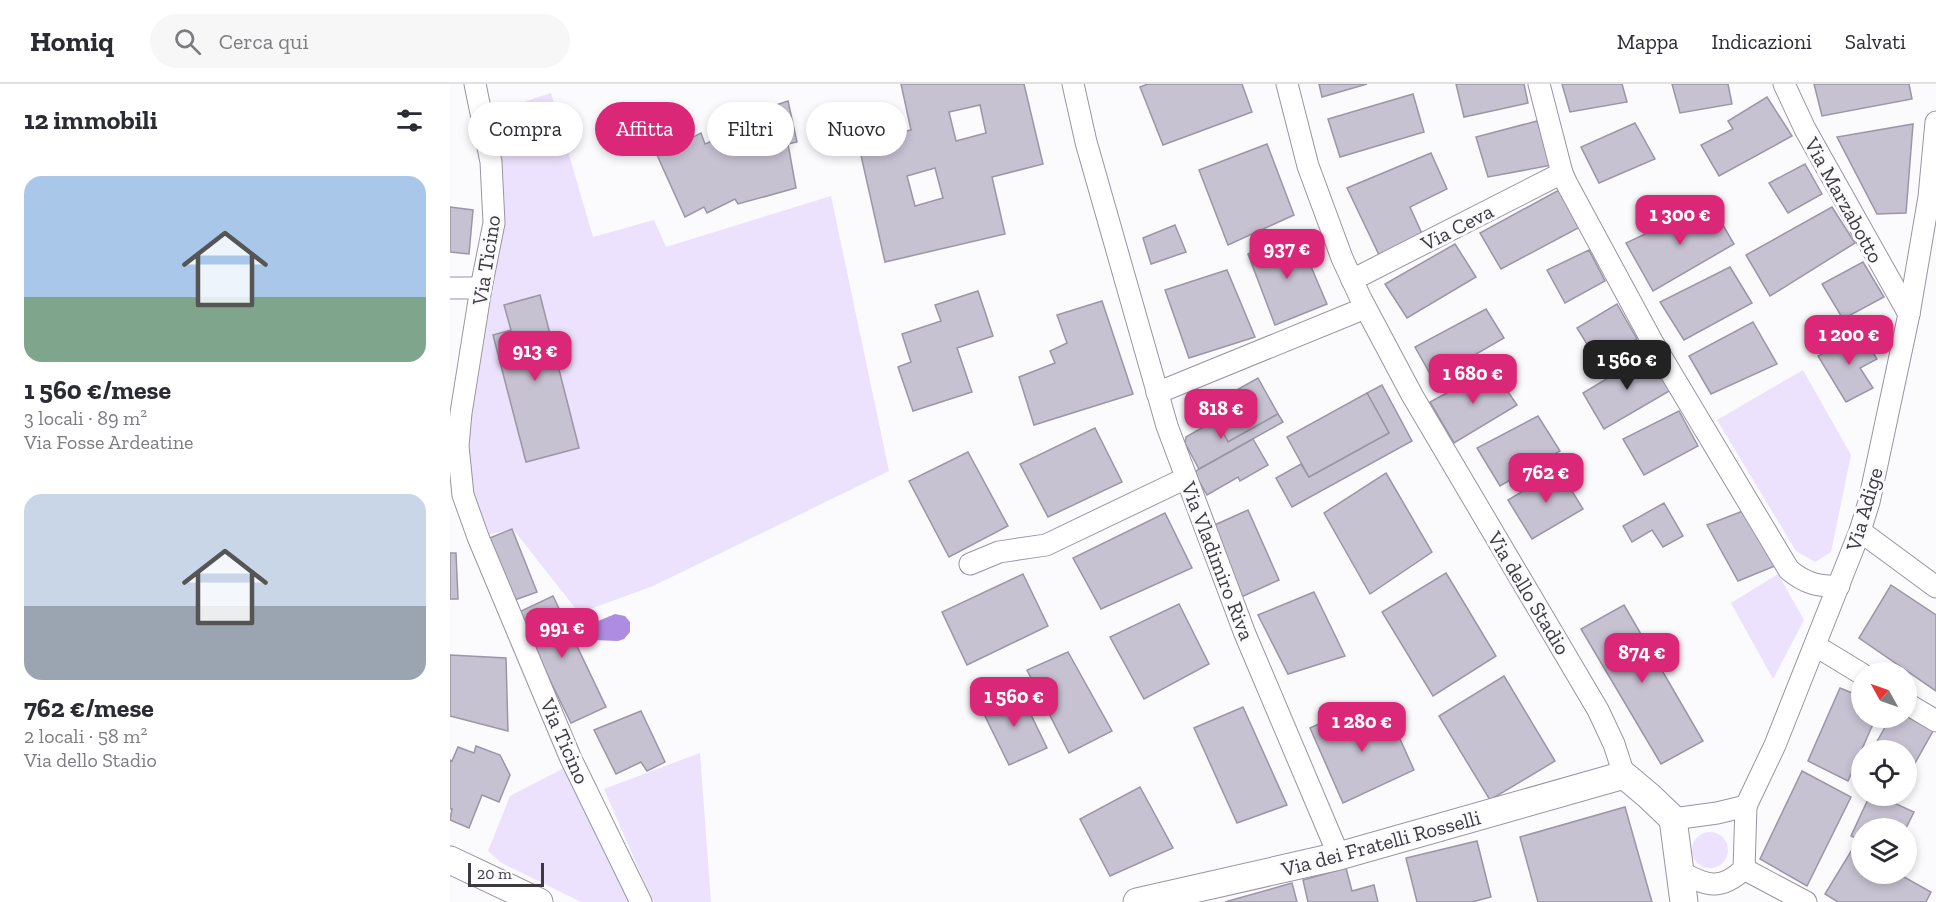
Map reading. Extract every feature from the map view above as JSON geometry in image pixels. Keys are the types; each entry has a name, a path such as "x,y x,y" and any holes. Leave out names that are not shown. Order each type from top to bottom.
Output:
{"street":[{"name":"Via Ticino","path":"476,84 488,137 494,201 492,241 481,288 458,441 463,495 478,537 571,759 641,902"},
{"name":"Via Vladimiro Riva","path":"1073,84 1086,142 1157,393 1186,478 1245,634 1339,856"},
{"name":"Via dello Stadio","path":"1287,84 1308,166 1365,308 1412,395 1593,703 1610,735 1624,775"},
{"path":"1539,84 1562,173 1653,343 1784,562 1798,577 1812,584 1821,587 1839,586"},
{"name":"Via Marzabotto","path":"1784,84 1805,129 1909,314"},
{"name":"Via Adige","path":"1746,806 1766,765 1816,646 1869,502 1909,314 1929,197 1936,129"},
{"name":"Via Ceva","path":"1352,280 1562,173"},
{"path":"450,288 481,288"},
{"path":"1157,393 1365,308"},
{"path":"970,564 999,552 1046,545 1186,478"},
{"path":"1860,531 1936,587"},
{"path":"1816,646 1851,668"},
{"path":"1917,710 1936,721"},
{"path":"1624,775 1673,819 1684,902"},
{"name":"Via dei Fratelli Rosselli","path":"1137,902 1339,856 1624,775"},
{"path":"1673,819 1717,813 1746,806 1744,869 1731,880 1719,884 1703,883 1681,872"},
{"path":"450,860 539,902"},
{"path":"1744,869 1806,902"}],"shaded area":[{"path":"551,93 554,102 524,102"},
{"path":"493,156 569,156 593,237 654,220 666,247 831,196 889,471 653,586 579,613 513,529 478,537 458,441 499,241"},
{"path":"1803,370 1851,455 1831,552 1815,562 1796,551 1717,420"},
{"path":"1778,574 1804,620 1773,679 1731,603"},
{"path":"615,614 625,616 630,622 630,632 624,639 618,641 593,640 587,635 586,630 591,624"},
{"path":"700,753 711,902 653,902 604,789"},
{"path":"564,768 632,902 581,902 500,862 488,851 510,796"},
{"path":"1710,832 1722,838 1728,850 1722,862 1710,868 1698,862 1692,850 1698,838"}],"building":[{"path":"901,84 1024,84 1043,164 992,177 1005,234 885,262 861,156 907,156 907,131 911,130 907,102 905,102","holes":["980,105 986,133 956,141 949,112","935,168 943,198 915,206 907,176"]},
{"path":"1148,84 1242,84 1252,112 1163,145 1140,87"},
{"path":"1319,84 1367,84 1322,97"},
{"path":"1456,84 1524,84 1528,103 1464,117"},
{"path":"1562,84 1622,84 1627,102 1570,112"},
{"path":"1672,84 1728,84 1732,104 1680,113"},
{"path":"1814,84 1909,84 1912,99 1822,116"},
{"path":"1413,94 1424,132 1340,157 1328,119"},
{"path":"1767,97 1792,136 1719,176 1701,145 1733,129 1728,121"},
{"path":"1537,121 1552,165 1488,177 1476,137"},
{"path":"1635,123 1655,159 1599,183 1581,147"},
{"path":"1913,124 1906,213 1877,214 1837,137"},
{"path":"701,133 705,144 707,143 707,156 790,156 796,188 738,204 735,199 707,213 704,207 685,217 657,156 695,156 695,136"},
{"path":"1267,144 1294,215 1228,245 1199,170"},
{"path":"1431,153 1447,189 1410,207 1423,236 1380,257 1347,188"},
{"path":"1805,164 1822,194 1788,213 1769,183"},
{"path":"1559,190 1580,227 1501,269 1480,233"},
{"path":"1710,203 1734,244 1653,291 1626,243"},
{"path":"450,207 473,210 469,254 450,252"},
{"path":"1832,207 1855,243 1770,296 1746,255"},
{"path":"1175,225 1186,252 1151,264 1143,238"},
{"path":"1297,234 1327,304 1275,325 1248,254"},
{"path":"1455,244 1476,277 1407,318 1385,284"},
{"path":"1589,250 1605,281 1565,303 1547,270"},
{"path":"1863,262 1884,297 1843,319 1822,284"},
{"path":"1730,267 1752,303 1684,340 1660,302"},
{"path":"1227,270 1255,337 1189,358 1165,290"},
{"path":"978,291 993,336 957,348 972,392 913,411 898,367 911,362 902,334 941,321 935,305"},
{"path":"540,295 579,448 526,462 493,335 511,330 504,305"},
{"path":"1102,301 1133,394 1034,425 1019,377 1055,363 1050,351 1067,343 1057,315"},
{"path":"1617,304 1637,339 1598,362 1577,328"},
{"path":"1486,309 1504,338 1433,379 1415,347"},
{"path":"1753,322 1777,364 1711,394 1689,356"},
{"path":"1861,333 1877,359 1860,368 1873,388 1846,402 1818,356"},
{"path":"1648,354 1671,390 1604,429 1583,393"},
{"path":"1492,368 1517,405 1454,443 1430,402"},
{"path":"1258,378 1278,414 1228,442 1208,406"},
{"path":"1382,385 1412,441 1292,507 1276,478 1301,464 1309,477 1389,433 1367,393"},
{"path":"1367,393 1389,433 1309,477 1287,437"},
{"path":"1679,411 1698,446 1644,475 1623,439"},
{"path":"1278,414 1283,422 1199,469 1185,443 1186,437 1207,425 1205,422 1215,417 1228,442"},
{"path":"1538,416 1560,451 1500,486 1477,448"},
{"path":"1095,428 1122,482 1048,517 1020,464"},
{"path":"1253,439 1268,465 1240,481 1238,477 1207,495 1194,472"},
{"path":"968,452 1008,526 949,557 909,481"},
{"path":"1559,470 1583,509 1532,539 1508,500"},
{"path":"1386,473 1432,552 1370,594 1324,513"},
{"path":"1664,503 1683,536 1663,547 1652,530 1632,542 1623,526"},
{"path":"1248,510 1279,580 1239,598 1208,528"},
{"path":"1743,511 1775,566 1738,581 1707,525"},
{"path":"1165,513 1192,568 1101,609 1073,558"},
{"path":"512,529 537,592 509,602 485,540"},
{"path":"450,553 456,553 458,599 450,599"},
{"path":"1446,573 1496,656 1433,696 1382,612"},
{"path":"1023,574 1048,626 967,665 942,612"},
{"path":"1891,585 1936,615 1936,691 1917,678 1917,662 1894,662 1859,638"},
{"path":"1314,592 1345,656 1288,674 1258,615"},
{"path":"553,596 606,707 571,723 517,613"},
{"path":"1179,604 1209,664 1144,699 1110,637"},
{"path":"1624,605 1703,741 1661,764 1581,629"},
{"path":"1068,652 1112,731 1069,753 1027,670"},
{"path":"450,655 506,658 508,731 450,716"},
{"path":"1504,676 1555,761 1490,800 1439,716"},
{"path":"1840,688 1851,692 1851,728 1871,728 1866,740 1851,740 1851,774 1848,781 1808,761"},
{"path":"1019,690 1047,748 1009,765 982,710"},
{"path":"1385,706 1414,770 1343,803 1310,728 1341,714 1346,724"},
{"path":"1243,707 1287,805 1237,823 1194,728"},
{"path":"641,711 665,762 647,771 641,762 616,774 594,730"},
{"path":"1917,722 1933,731 1917,760 1917,740 1878,740 1885,728 1917,728"},
{"path":"476,746 500,755 510,775 499,802 482,795 469,828 450,820 452,809 450,809 450,760 452,761 458,747 474,753"},
{"path":"1802,771 1851,797 1807,886 1760,859"},
{"path":"1140,787 1173,848 1110,876 1080,819"},
{"path":"1865,806 1901,806 1914,812 1911,818 1859,818"},
{"path":"1625,807 1652,902 1538,902 1520,837"},
{"path":"1477,841 1491,897 1472,902 1417,902 1406,858"},
{"path":"1851,851 1851,884 1917,884 1931,892 1926,902 1838,902 1825,894"},
{"path":"1346,868 1352,891 1374,885 1378,902 1308,902 1303,880"},
{"path":"1292,883 1297,902 1225,902"}]}
